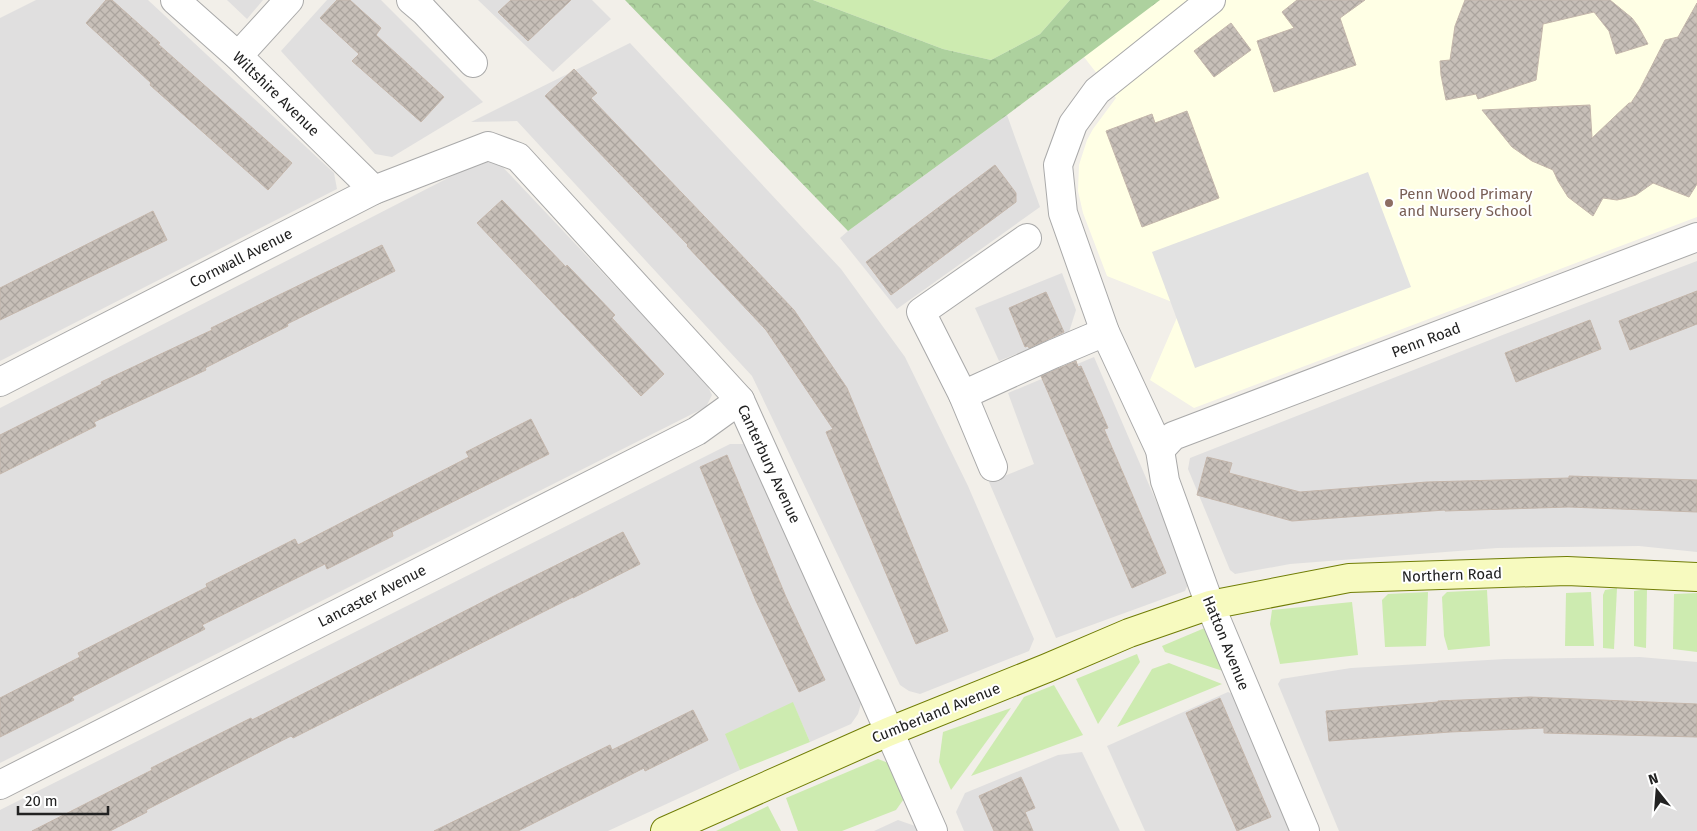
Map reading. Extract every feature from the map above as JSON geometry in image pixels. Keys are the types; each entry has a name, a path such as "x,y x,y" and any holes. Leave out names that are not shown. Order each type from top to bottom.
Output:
{"street":[{"name":"Wiltshire Avenue","path":"175,0 238,56 374,190"},
{"path":"238,56 289,0"},
{"path":"411,0 424,11 473,63"},
{"name":"Hatton Avenue","path":"1211,0 1097,91 1072,124 1058,165 1063,212 1104,332 1160,450 1165,481 1210,605 1305,831"},
{"name":"Cornwall Avenue","path":"0,382 374,190 488,146"},
{"name":"Canterbury Avenue","path":"488,146 518,157 740,400 933,831"},
{"name":"Penn Road","path":"1160,450 1173,436 1697,237"},
{"path":"993,467 963,395 921,312 1027,238"},
{"path":"963,395 1104,332"},
{"name":"Lancaster Avenue","path":"0,785 697,431 740,400"},
{"name":"Northern Road","path":"1210,605 1349,578 1567,571 1697,577"},
{"name":"Cumberland Avenue","path":"665,831 888,732 1129,633 1210,605"}],"shaded area":[{"path":"36,0 148,0 334,173 337,189 0,361 0,18"},
{"path":"227,0 263,0 247,19"},
{"path":"327,0 381,0 483,102 392,157 375,154 281,51"},
{"path":"478,0 592,0 611,19 553,72"},
{"name":"Penn Wood Primary and Nursery School","path":"1159,0 1697,0 1697,217 1194,408 1150,380 1182,306 1107,276 1083,213 1078,191 1079,165 1087,140 1116,98 1084,57"},
{"path":"630,43 841,269 905,357 968,486 1034,639 1029,651 920,694 909,691 900,685 752,376 517,121 471,122"},
{"path":"1007,115 1040,207 897,309 840,238"},
{"path":"485,159 498,162 705,381 712,395 706,407 0,763 0,408"},
{"path":"1368,172 1411,287 1195,368 1152,252"},
{"path":"1697,261 1697,552 1639,546 1497,548 1290,564 1235,574 1230,570 1188,469 1190,458"},
{"path":"1062,273 1076,310 1069,332 999,361 975,308"},
{"path":"1094,357 1190,580 1185,591 1056,638 989,482 1034,464 1008,393"},
{"path":"730,444 744,444 752,452 862,700 858,714 851,724 810,742 793,703 726,734 740,770 608,831 0,831 0,810"},
{"path":"1640,657 1697,662 1697,831 1339,831 1278,684 1281,679 1351,668 1505,659"},
{"path":"1228,692 1238,697 1294,831 1145,831 1107,746"},
{"path":"1082,752 1120,831 964,831 956,812 965,793 1058,755"},
{"path":"898,820 918,827 920,831 874,831"}],"green space":[{"path":"625,0 813,0 943,49 991,60 1040,34 1070,0 1160,0 848,231"},
{"path":"813,0 1070,0 1040,34 991,60 943,49"},
{"path":"1617,588 1614,649 1603,648 1603,595 1605,590"},
{"path":"1647,589 1646,648 1634,646 1634,591"},
{"path":"1487,590 1490,646 1448,650 1444,636 1442,597 1447,592"},
{"path":"1428,592 1426,646 1385,647 1382,600 1388,594"},
{"path":"1591,592 1594,646 1565,646 1566,593"},
{"path":"1697,593 1697,652 1673,649 1674,594"},
{"path":"1352,602 1358,655 1280,664 1270,624 1272,610"},
{"path":"1207,627 1229,673 1165,652 1162,646"},
{"path":"1137,654 1140,662 1098,724 1076,679"},
{"path":"1169,663 1222,684 1117,727 1152,669"},
{"path":"1054,685 1083,735 971,776 1024,697"},
{"path":"793,702 810,742 740,770 725,734"},
{"path":"1011,708 951,790 939,762 943,732"},
{"path":"878,759 891,764 906,796 896,810 842,831 798,831 786,798"},
{"path":"768,806 781,831 716,831"}],"building":[{"path":"106,0 112,0 160,43 158,44 292,163 268,190 150,85 151,83 86,23"},
{"path":"337,0 350,0 381,28 376,35 444,97 421,122 352,61 359,54 320,18"},
{"path":"511,0 571,0 528,41 498,12"},
{"path":"1297,0 1365,0 1340,18 1356,65 1274,92 1257,41 1294,28 1282,12"},
{"path":"1465,0 1610,0 1632,18 1648,44 1616,54 1609,31 1594,12 1543,24 1536,80 1478,99 1476,94 1446,100 1440,61 1450,60 1455,26"},
{"path":"1697,3 1697,184 1689,197 1653,183 1636,195 1626,198 1617,200 1603,198 1593,216 1568,197 1553,170 1532,161 1512,147 1482,110 1590,105 1592,138 1631,103 1665,40 1678,37"},
{"path":"1231,23 1251,50 1214,77 1194,51"},
{"path":"574,69 597,93 591,98 794,310 847,388 948,631 916,644 826,432 833,429 766,330 688,245 545,96"},
{"path":"1187,111 1219,198 1142,227 1106,131 1152,114 1155,123"},
{"path":"995,165 1016,193 1016,202 891,295 866,262"},
{"path":"502,200 615,315 612,318 664,374 641,396 477,223"},
{"path":"153,211 167,240 0,320 0,288"},
{"path":"382,245 395,271 287,324 288,326 205,368 206,370 94,422 96,426 0,474 0,435 102,384 101,382 212,330 211,328"},
{"path":"1697,291 1697,324 1630,350 1619,321"},
{"path":"1046,292 1064,332 1029,348 1028,346 1025,347 1009,308"},
{"path":"1590,320 1601,349 1516,382 1505,353"},
{"path":"1076,361 1078,367 1081,366 1108,428 1104,429 1166,573 1132,588 1041,376"},
{"path":"531,419 549,454 392,532 393,536 327,569 325,564 202,625 205,629 72,697 74,700 0,737 0,698 80,657 78,653 207,587 206,584 295,539 298,545 469,457 466,452"},
{"path":"727,455 786,597 825,680 799,692 756,601 700,467"},
{"path":"1207,457 1232,463 1229,473 1300,492 1427,482 1569,478 1569,476 1697,480 1697,512 1569,507 1445,510 1292,521 1197,495"},
{"path":"623,532 640,564 573,598 293,738 291,736 146,810 147,812 110,831 32,831 152,770 151,768 251,718 252,720"},
{"path":"1530,697 1697,704 1697,737 1544,733 1544,728 1450,732 1329,741 1326,711 1438,701"},
{"path":"1220,698 1271,817 1237,831 1186,713"},
{"path":"693,710 708,740 645,771 644,768 518,831 434,831 610,745 612,750"},
{"path":"1021,777 1035,808 1025,812 1033,831 994,831 979,796"}],"place":[{"name":"Penn Wood Primary and Nursery School","path":"1389,203"}]}
